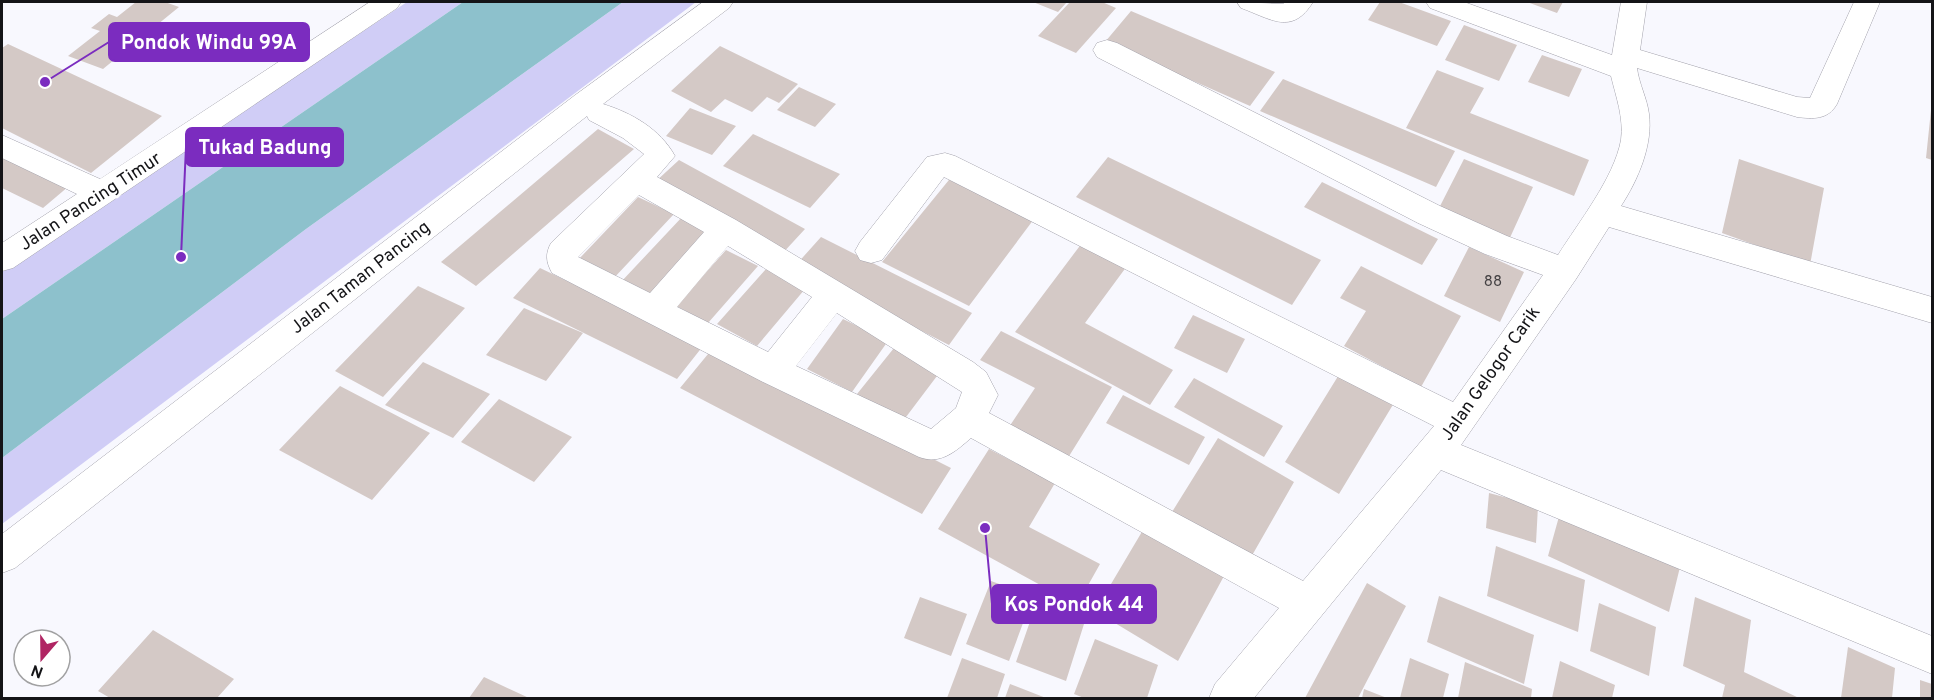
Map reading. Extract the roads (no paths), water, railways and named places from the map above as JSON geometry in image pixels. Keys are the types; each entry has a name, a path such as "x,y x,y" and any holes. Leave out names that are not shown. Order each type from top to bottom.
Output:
{"street":[{"name":"Jalan Pancing Timur","path":"2,259 386,2"},
{"name":"Jalan Taman Pancing","path":"2,556 575,109 720,2"},
{"path":"1250,2 1287,15 1300,2"},
{"path":"1439,2 1624,62 1797,107 1814,109 1823,104 1867,2"},
{"name":"Jalan Gelogor Carik","path":"1229,699 1459,422 1603,213 1616,190 1635,141 1635,113 1624,62 1634,2"},
{"path":"1107,50 1236,113 1415,208 1495,246 1565,270"},
{"path":"598,113 642,136 660,156 569,244 562,252 563,264 773,371 931,446 940,443 968,419 981,395 974,382 937,356 725,229 637,180"},
{"path":"2,146 103,193"},
{"path":"871,251 937,165 945,164 1459,422"},
{"path":"1603,213 1932,310"},
{"path":"655,309 725,229"},
{"path":"773,371 833,294"},
{"path":"968,419 1307,603"},
{"path":"1435,451 1932,655"}],"place":[{"name":"Pondok Windu 99A","path":"45,82"},
{"name":"Tukad Badung","path":"181,257"},
{"name":"Kos Pondok 44","path":"985,528"}]}
